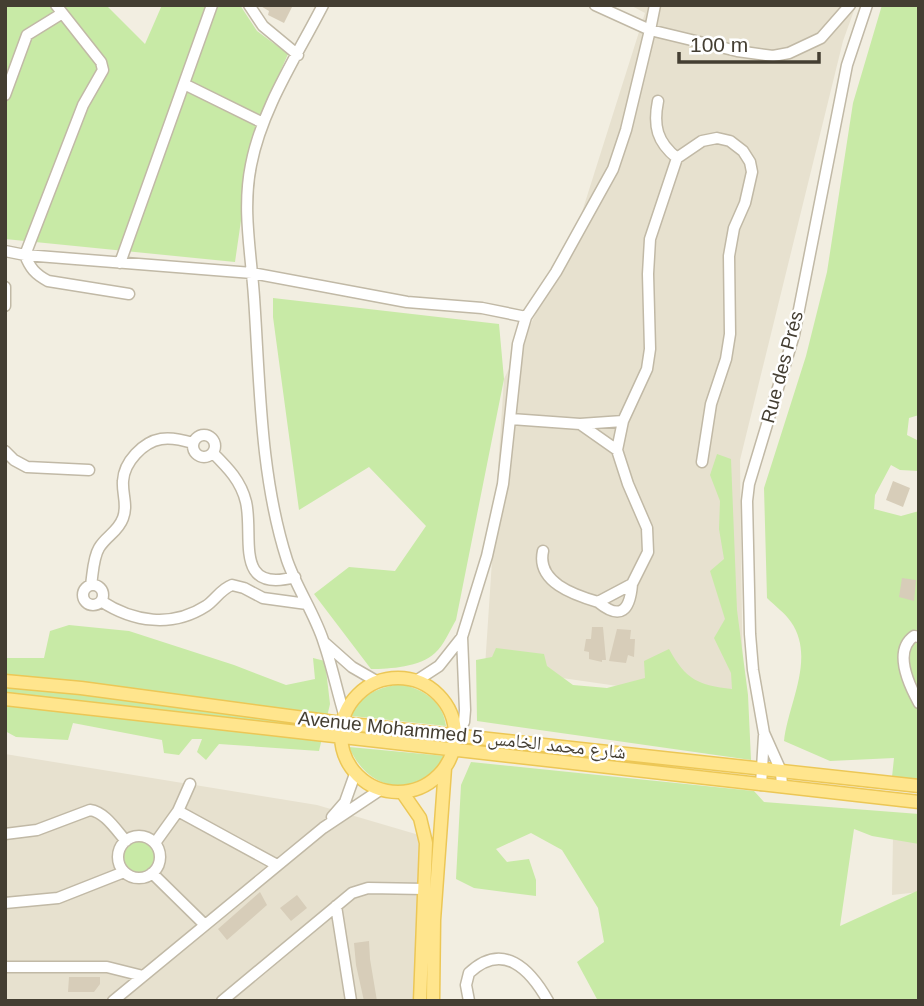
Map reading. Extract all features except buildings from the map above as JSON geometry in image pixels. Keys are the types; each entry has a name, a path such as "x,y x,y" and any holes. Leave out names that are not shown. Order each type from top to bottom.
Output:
{"main road":[{"path":"433,1001 435,920 445,768 453,750 455,734 448,708 435,692 416,681 390,679 364,689 352,701 343,718 340,737 347,763 355,774 367,783 380,790 402,792 418,789 433,780 445,768"},
{"name":"Avenue Mohammed 5 شارع محمد الخامس","path":"5,681 919,786"},
{"name":"Avenue Mohammed 5 شارع محمد الخامس","path":"5,699 919,802"},
{"path":"402,792 416,812 424,831 426,853 421,1001"}],"street":[{"path":"120,263 212,5"},
{"path":"323,5 263,123 251,163 247,240 253,273 264,439 270,485 288,562 324,643 343,718"},
{"path":"595,5 650,30 737,51 773,56 789,54 821,38 831,30 850,5"},
{"path":"455,734 464,722 465,710 462,637 496,519 511,419 518,344 526,317 556,272 613,169 626,130 655,5"},
{"name":"Rue des Prés","path":"761,785 764,733 750,634 747,527 749,484 794,335 847,65 867,5"},
{"path":"255,8 263,26 298,55"},
{"path":"5,95 27,35 59,10 101,62 103,70 83,105 25,255 30,269 48,281 129,294"},
{"path":"184,84 263,123"},
{"path":"658,101 655,122 659,138 665,148 677,158"},
{"path":"543,551 543,567 548,577 575,593 598,602 608,610 621,610 629,602 632,584 648,552 649,540 643,515 628,484 617,450 623,421 647,369 650,349 650,239 677,158 702,141 723,138 743,151 750,162 752,172 745,202 734,228 729,256 730,334 726,359 709,413 702,463"},
{"path":"5,251 25,255 253,273 407,302 482,308 526,317"},
{"path":"5,287 5,306"},
{"path":"511,419 580,424 623,421"},
{"path":"580,424 617,450"},
{"path":"201,435 211,437 216,447 207,457 199,456 194,451 193,443 201,435"},
{"path":"91,585 99,547 118,529 123,520 123,478 134,456 149,443 160,439 173,438 193,443"},
{"path":"5,451 27,467 89,470"},
{"path":"213,453 237,479 246,499 247,550 252,565 258,573 274,580 295,577"},
{"path":"238,586 246,579 252,565"},
{"path":"598,602 632,584"},
{"path":"91,585 101,589 103,595 101,601 92,606 83,600 84,589 91,585"},
{"path":"101,601 129,616 162,621 195,613 227,587 238,586 263,598 307,604"},
{"path":"919,637 914,636 908,641 903,660 919,703"},
{"path":"416,681 439,666 462,637"},
{"path":"324,643 352,667 378,682"},
{"name":"Rue des Prés","path":"764,733 781,771 782,787"},
{"path":"323,828 345,802 355,774"},
{"path":"155,843 177,811 190,783"},
{"path":"113,1001 323,828 380,790"},
{"path":"5,834 37,830 90,810 103,816 126,841"},
{"path":"177,811 278,865"},
{"path":"5,903 58,898 124,872 141,878 157,868 160,855 155,843 138,836 126,841 121,846 118,859 124,872"},
{"path":"152,873 205,925"},
{"path":"222,1001 352,893 368,888 425,889"},
{"path":"336,905 351,1001"},
{"path":"469,1001 466,985 468,973 484,962 499,958 516,963 541,989 548,1001"},
{"path":"5,967 94,967 119,969 143,976"}],"shaded area":[{"path":"630,5 856,5 843,41 740,460 743,704 485,667 504,379 576,231 645,13"},
{"path":"5,754 317,805 419,835 426,1001 5,1001"},
{"path":"893,837 919,840 919,892 892,895"}],"green space":[{"path":"5,5 106,5 145,44 162,5 240,5 257,31 288,54 254,131 235,262 5,239"},
{"path":"882,5 919,5 919,415 909,418 907,435 919,441 919,471 900,470 891,465 875,495 874,509 901,516 919,511 919,781 892,777 894,758 830,761 784,741 801,666 801,651 791,622 767,598 764,488 806,356 827,272 853,103"},
{"path":"273,298 499,324 504,379 456,620 444,642 429,658 396,668 371,669 314,594 349,567 395,571 426,526 369,467 299,510 273,317"},
{"path":"717,454 731,459 737,610 748,695 751,760 477,721 476,660 492,657 496,648 544,654 547,666 573,685 607,688 645,678 644,661 669,649 681,668 694,679 732,689 731,673 714,638 725,619 710,571 724,559 719,529 720,501 710,475"},
{"path":"69,625 129,631 286,685 315,679 313,658 325,661 330,704 319,751 219,744 206,760 197,752 202,739 192,739 179,755 164,753 162,740 73,723 68,740 16,737 5,731 5,658 44,658 50,631"},
{"path":"401,684 425,693 437,703 446,726 352,716 359,702 371,693"},
{"path":"349,747 445,756 434,770 421,780 408,785 394,785 381,782 368,774"},
{"path":"471,762 754,791 764,802 919,814 919,844 872,836 854,829 840,926 919,890 919,1001 598,1001 577,962 604,942 598,908 562,850 531,833 496,849 507,862 529,859 536,880 536,896 474,888 456,879 461,785"},
{"path":"140,841 151,846 156,857 151,868 140,873 129,868 124,857 129,846"}]}
